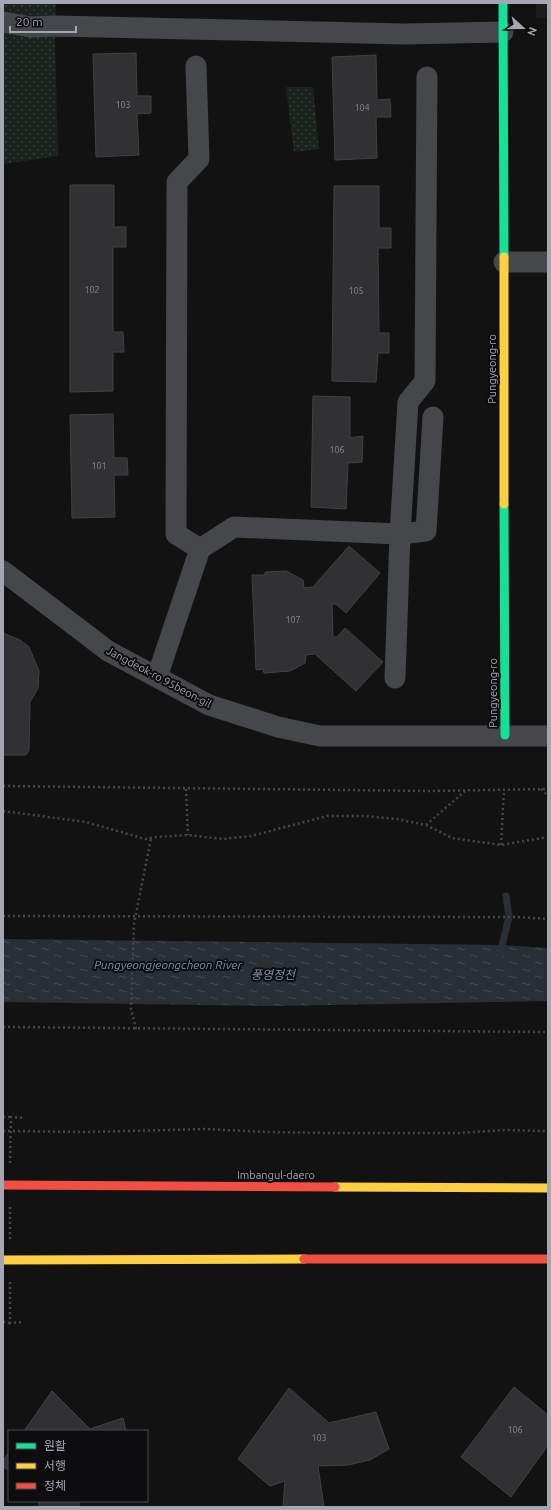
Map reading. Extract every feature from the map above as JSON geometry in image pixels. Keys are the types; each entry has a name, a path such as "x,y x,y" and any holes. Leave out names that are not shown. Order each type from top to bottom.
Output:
{"main road":[{"name":"Pungyeong-ro","path":"503,3 505,735"},
{"name":"Imbangul-daero","path":"3,1185 548,1188"},
{"path":"3,1260 548,1260"}],"street":[{"path":"3,22 30,27 55,26 405,34 503,32"},
{"path":"196,66 200,159 177,182 176,534 200,549"},
{"path":"396,678 400,534 408,402 425,380 427,76"},
{"path":"504,262 548,262"},
{"path":"157,678 200,549 234,527 400,534 426,531 433,417"},
{"name":"Jangdeok-ro 95beon-gil","path":"3,571 108,651 208,706 278,727 320,736 548,736"}],"path":[{"path":"3,786 465,791 548,789"},
{"path":"186,788 188,835"},
{"path":"541,789 548,796"},
{"path":"501,845 504,790"},
{"path":"426,825 465,791"},
{"path":"3,811 86,822 145,839 188,835 223,839 251,836 327,816 364,816 397,819 426,825 452,838 501,845 548,837"},
{"path":"136,1029 131,1009 134,917 151,838"},
{"path":"3,916 548,918"},
{"path":"3,1027 548,1032"},
{"path":"3,1117 24,1118"},
{"path":"10,1165 11,1117"},
{"path":"3,1131 85,1132 205,1129 321,1133 459,1132 505,1130 548,1131"},
{"path":"10,1204 10,1244"},
{"path":"10,1275 10,1323"},
{"path":"3,1322 24,1322"}],"shaded area":[{"path":"3,3 56,3 55,39 58,156 3,164"},
{"path":"536,3 548,3 548,18 536,18"},
{"path":"286,87 313,87 319,149 294,152"}],"water":[{"name":"풍영정천","path":"3,939 502,945 548,948 548,1001 272,1006 3,1002"}],"building":[{"path":"136,53 137,96 151,96 151,113 137,114 139,155 96,157 93,54"},
{"path":"376,55 377,100 390,99 391,117 376,117 377,158 335,160 332,57"},
{"path":"70,185 114,185 114,227 126,227 126,247 113,247 113,332 123,332 124,352 113,352 113,391 70,392"},
{"path":"334,186 379,186 379,228 391,228 391,248 378,248 379,333 389,333 389,353 378,353 376,382 332,381"},
{"path":"313,396 350,397 350,438 363,436 362,462 348,463 346,509 311,507"},
{"path":"113,414 114,458 127,458 128,475 114,475 115,517 72,518 70,415"},
{"path":"349,546 380,573 346,613 336,604 332,604 333,637 337,637 345,628 383,662 356,691 315,654 306,655 305,663 290,671 264,673 263,669 256,670 252,575 265,575 265,572 286,571 303,580 304,588 313,587"},
{"path":"3,633 20,640 29,647 39,671 38,688 30,702 29,750 26,755 3,755"},
{"path":"514,1387 548,1415 548,1445 511,1497 461,1457"},
{"path":"289,1388 329,1423 376,1412 389,1449 370,1460 348,1465 318,1466 324,1507 283,1507 285,1481 270,1486 238,1459"},
{"path":"52,1391 90,1429 123,1418 126,1430 25,1430"},
{"path":"8,1454 8,1470 3,1467 3,1461"},
{"path":"39,1502 79,1502 79,1507 39,1507"}],"waterway":[{"path":"500,954 509,917 506,896"}],"traffic: fast":[{"path":"503,3 504,257"},
{"path":"504,504 505,735"}],"traffic: slow":[{"path":"504,257 504,504"},
{"path":"335,1187 548,1188"},
{"path":"3,1260 304,1259"}],"traffic: jam":[{"path":"3,1185 335,1187"},
{"path":"304,1259 548,1259"}],"water label":[{"name":"Pungyeongjeongcheon River","path":"168,965"}]}
